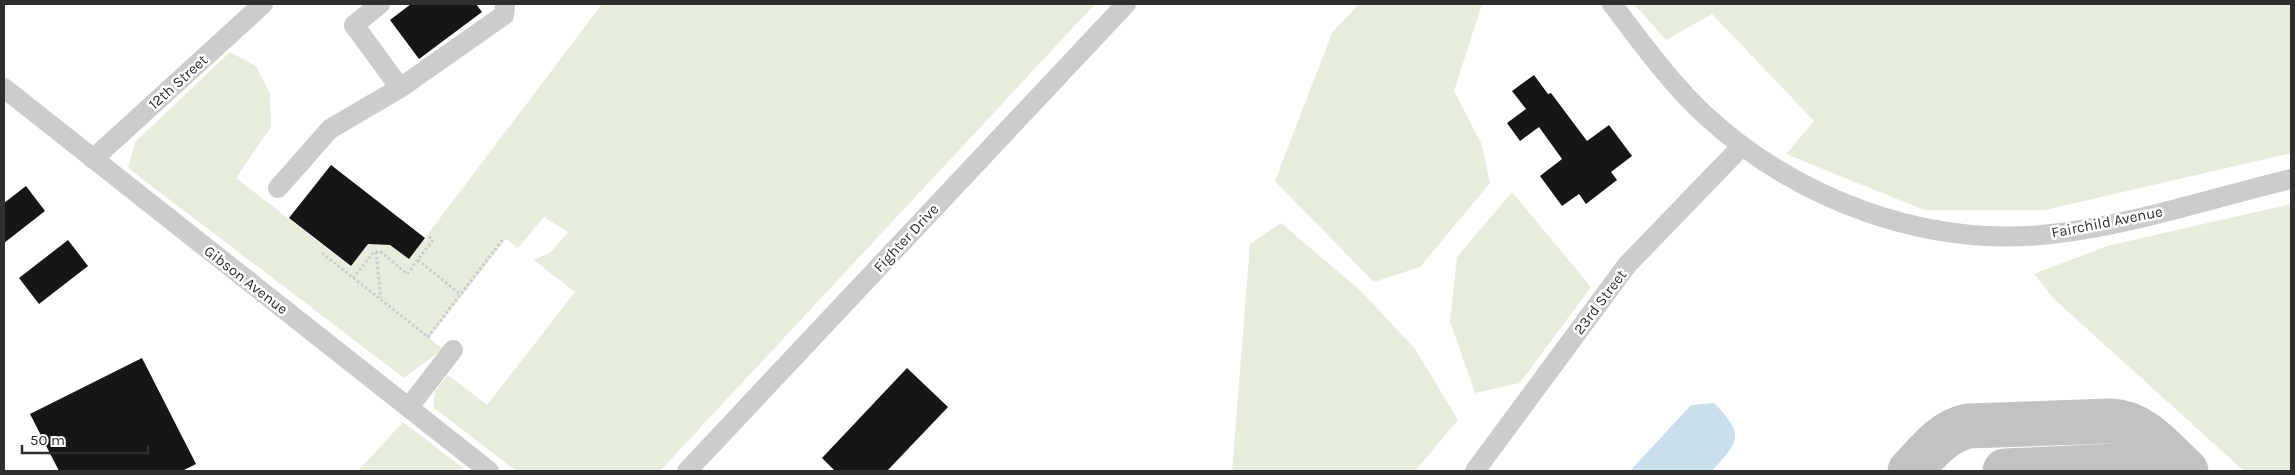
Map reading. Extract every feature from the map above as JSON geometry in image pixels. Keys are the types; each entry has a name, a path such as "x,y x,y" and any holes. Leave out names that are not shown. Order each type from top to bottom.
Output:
{"street":[{"name":"12th Street","path":"93,159 263,4"},
{"path":"380,4 354,25 400,88"},
{"path":"278,188 330,129 400,88 504,15 504,4"},
{"name":"Fighter Drive","path":"687,471 1126,4"},
{"name":"Fairchild Avenue","path":"1612,4 1656,62 1682,92 1742,146 1778,170 1819,193 1851,207 1902,223 1946,232 1994,236 2050,234 2109,224 2291,178"},
{"name":"Gibson Avenue","path":"4,88 489,471"},
{"name":"23rd Street","path":"1474,471 1627,265 1742,146"},
{"path":"409,407 453,350"}],"path":[{"path":"353,278 373,253 380,251 407,274 433,240 427,235"},
{"path":"322,253 428,337 503,239"},
{"path":"376,252 381,299"},
{"path":"418,260 461,294"}],"green space":[{"path":"602,4 1095,4 660,471 516,471 433,407 435,391 448,375 487,405 575,292 534,260 551,252 568,232 544,217 518,248 506,239 429,338 443,349 404,378 128,168 135,142 230,52 256,66 270,94 271,127 236,178 350,266 368,244 390,245 409,259"},
{"path":"1359,4 1482,4 1454,91 1482,145 1490,183 1420,267 1374,282 1275,181 1332,33"},
{"path":"1634,4 2291,4 2291,153 2045,210 1924,210 1786,154 1814,121 1712,14 1666,40"},
{"path":"1512,192 1591,287 1520,383 1475,393 1450,321 1457,257"},
{"path":"2291,204 2291,471 2244,471 2054,299 2034,274 2107,246"},
{"path":"1281,223 1361,291 1415,349 1458,420 1415,471 1232,471 1250,244"},
{"path":"403,422 467,471 358,471"}],"water":[{"path":"1714,403 1731,423 1735,437 1728,452 1712,471 1630,471 1691,405"}],"building":[{"path":"411,4 476,4 482,12 419,59 390,20"},
{"path":"1534,75 1548,94 1551,93 1587,141 1609,125 1632,156 1611,172 1617,180 1586,204 1579,194 1562,206 1540,176 1562,159 1539,127 1520,141 1507,123 1526,109 1512,91"},
{"path":"331,165 425,238 409,259 390,245 368,244 351,266 289,218"},
{"path":"26,186 45,211 4,243 4,203"},
{"path":"68,240 88,266 39,304 19,278"},
{"path":"142,358 196,464 182,471 59,471 30,414"},
{"path":"907,368 948,407 887,471 835,471 822,458"}],"taxiway":[{"path":"1910,471 1943,438 1968,426 2110,421 2133,426 2161,446 2186,471"},
{"path":"2005,471 2161,464 2185,471"}]}
